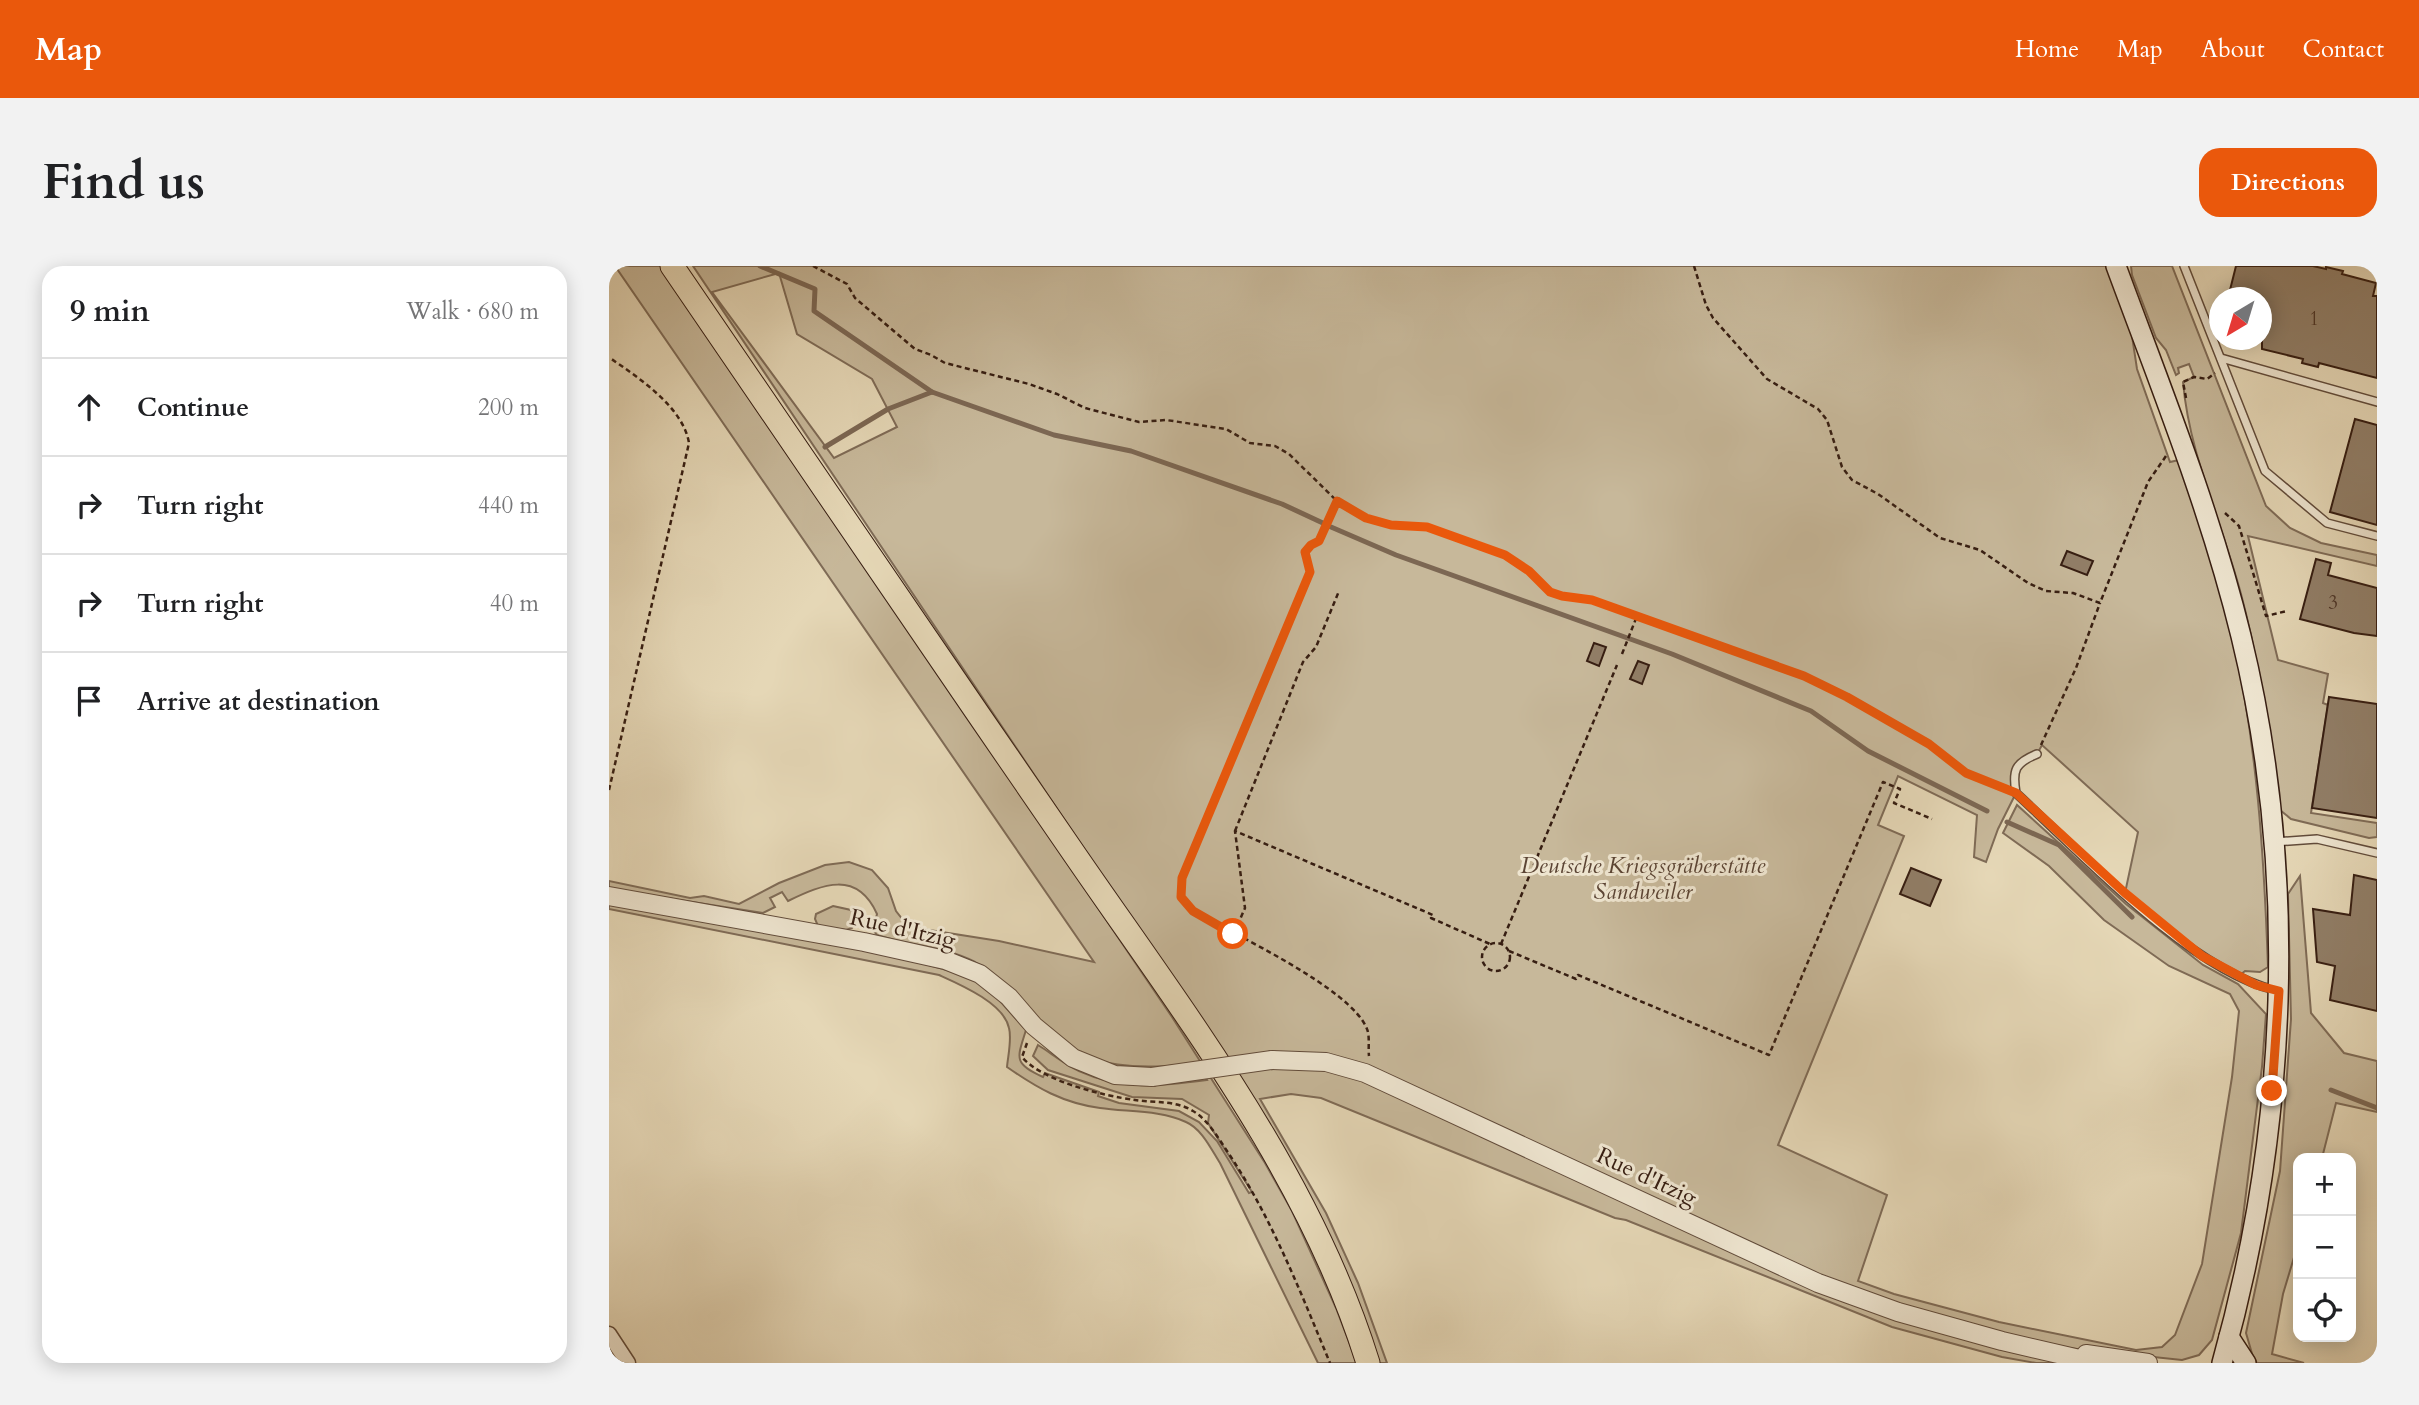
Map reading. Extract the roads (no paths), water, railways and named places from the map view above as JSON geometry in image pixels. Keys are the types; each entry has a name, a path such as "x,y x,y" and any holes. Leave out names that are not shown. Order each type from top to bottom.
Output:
{"main road":[{"path":"672,266 1227,1077 1311,1221 1341,1286 1368,1363"},
{"path":"2116,266 2184,447 2220,557 2242,637 2261,735 2273,842 2279,991 2267,1144 2251,1243 2222,1363"},
{"path":"2229,1337 2246,1363"}],"street":[{"name":"Rue d'Itzig","path":"609,896 827,935 945,960 980,974 1009,997 1034,1026 1073,1058 1115,1075 1152,1077 1272,1060 1326,1062 1365,1073 1818,1283 1898,1312 2002,1341 2097,1363"},
{"path":"609,1334 628,1363"},
{"name":"Rue d'Itzig","path":"2002,1341 2148,1363"}],"lane":[{"path":"2184,266 2265,471 2327,523 2377,536"},
{"path":"2221,358 2377,402"},
{"path":"2037,754 2025,759 2016,768 2016,793 2125,893 2202,956 2256,985 2279,991"},
{"path":"2273,842 2317,839 2377,853"}],"waterway":[{"path":"760,266 815,289 814,311 932,392"},
{"path":"825,447 888,409 932,392 1054,435 1131,451 1282,504 1325,524"},
{"path":"1331,527 1396,555 1672,654 1811,711 1868,751 1987,811"},
{"path":"2007,822 2059,845 2132,917"},
{"path":"2331,1090 2377,1108"}],"park label":[{"name":"Deutsche Kriegsgräberstätte Sandweiler","path":"1643,878"}]}
